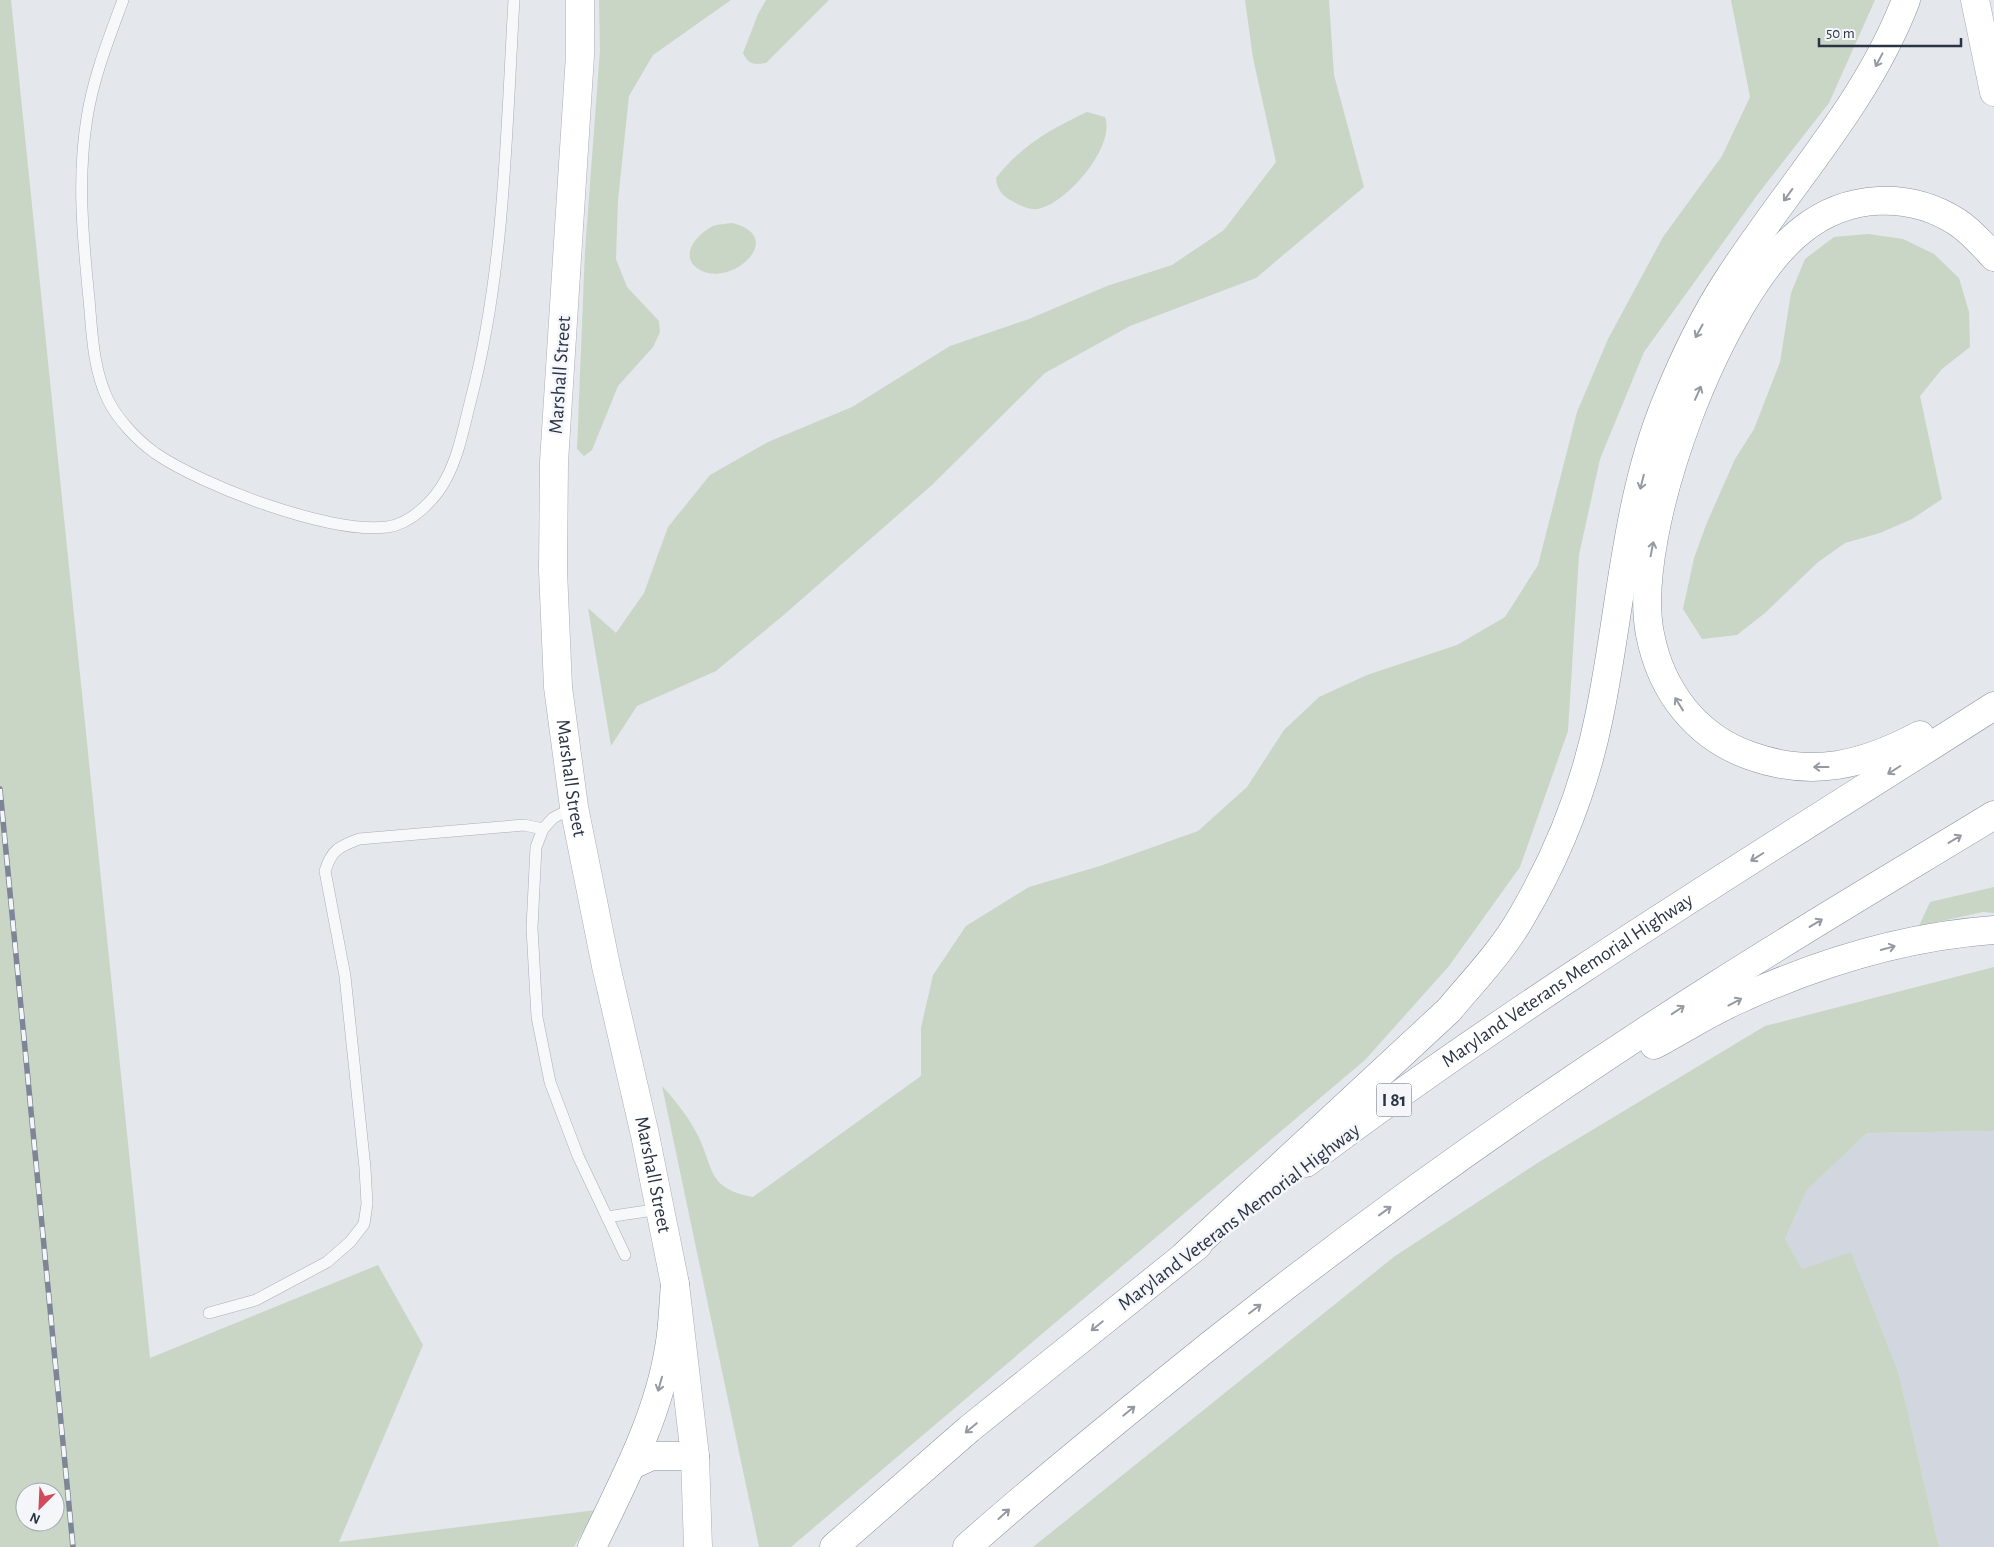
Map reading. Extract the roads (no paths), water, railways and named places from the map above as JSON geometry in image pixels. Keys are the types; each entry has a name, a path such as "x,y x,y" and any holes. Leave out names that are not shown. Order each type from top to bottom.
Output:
{"main road":[{"name":"Marshall Street","path":"580,0 580,55 554,462 553,570 558,687 574,807 606,966 675,1284 695,1456 698,1547"},
{"path":"1185,1256 1449,1010 1486,967 1521,918 1547,868 1570,815 1587,767 1599,717 1624,562 1635,509 1648,455 1665,403 1694,340 1727,282 1853,104 1887,45 1906,0"},
{"path":"1975,0 1994,92"},
{"path":"1994,257 1959,223 1937,212 1911,203 1880,200 1855,203 1826,213 1801,230 1779,251 1747,296 1716,353 1688,415 1659,511 1648,566 1646,600 1649,632 1656,660 1683,710 1706,734 1734,750 1763,761 1798,767 1828,768 1858,762 1889,751 1994,696"},
{"name":"Maryland Veterans Memorial Highway","path":"834,1547 969,1429 1185,1256 1310,1161 1463,1050 1677,908 1994,706"},
{"path":"967,1547 1020,1500 1223,1334 1362,1228 1507,1124 1717,984 1994,815"},
{"path":"1507,1124 1743,997 1822,966 1898,945 1973,931 1994,930"},
{"path":"592,1547 632,1464 648,1424 669,1349 675,1284"},
{"path":"632,1464 652,1456 695,1456"}],"lane":[{"path":"123,0 102,59 87,116 81,172 86,273 95,362 108,401 131,432 154,452 194,476 259,501 321,520 355,527 390,527 418,511 431,500 446,480 462,436 487,332 496,272 514,0"},
{"path":"574,807 554,818 543,829 536,847 532,928 537,1017 550,1082 578,1156 625,1255"},
{"path":"209,1313 256,1300 327,1262 350,1242 364,1224 367,1204 365,1168 345,976 326,872 330,857 340,847 359,839 524,825 543,829"},
{"path":"607,1217 660,1210"}],"railway":[{"path":"0,789 73,1547"}]}
